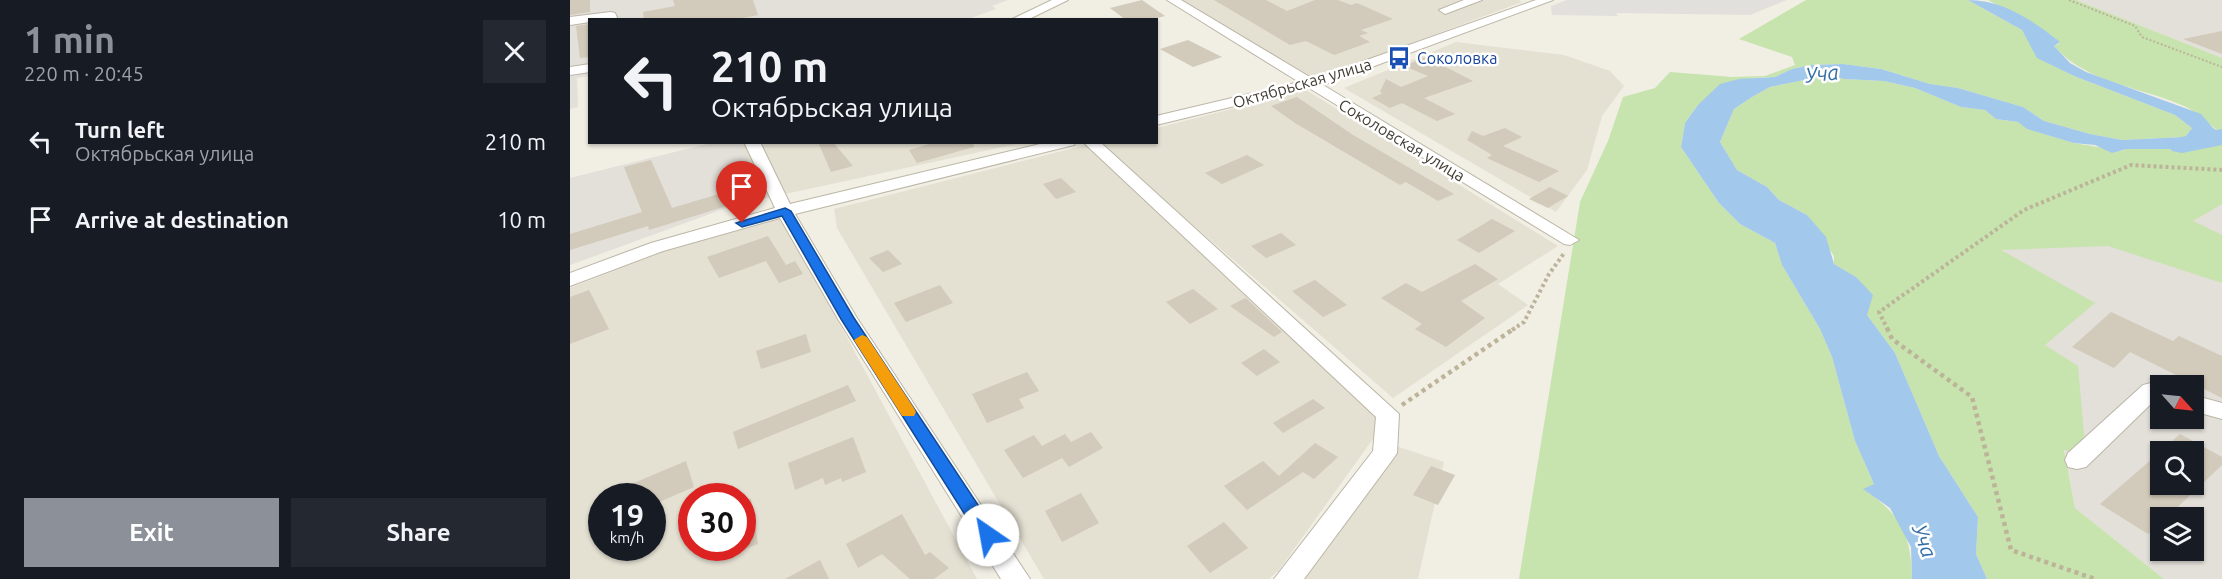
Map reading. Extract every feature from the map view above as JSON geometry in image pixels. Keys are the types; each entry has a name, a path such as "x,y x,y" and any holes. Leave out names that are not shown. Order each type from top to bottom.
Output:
{"street":[{"path":"1022,18 1062,0"},
{"name":"Соколовская улица","path":"1173,0 1570,240"},
{"path":"1445,10 1476,0"},
{"name":"Октябрьская улица","path":"1158,121 1309,84 1539,1"},
{"path":"570,21 604,15 612,18"},
{"path":"570,71 588,68"},
{"path":"753,144 785,211 848,319 1011,577"},
{"path":"570,280 657,247 785,211 1061,144"},
{"path":"1092,144 1388,414 1385,453 1288,579"},
{"path":"2077,459 2150,392"},
{"path":"2204,406 2222,411"}],"path":[{"path":"2069,0 2135,26 2142,37 2222,67"},
{"path":"2095,579 2011,550 1972,397 1892,339 1879,312 2024,210 2131,165 2222,170"},
{"path":"1388,414 1524,322 1570,240"}],"shaded area":[{"path":"570,0 1008,0 992,6 996,9 971,18 588,18 588,76 577,78 578,107 570,109"},
{"path":"1179,0 1519,0 1522,2 1366,60 1307,77"},
{"path":"1567,0 1787,0 1750,15 1616,13 1618,16 1552,15 1551,6"},
{"path":"2076,0 2222,0 2222,58"},
{"path":"1456,42 1564,55 1610,71 1624,86 1602,116 1587,170 1556,212 1344,88"},
{"path":"1306,90 1558,246 1498,284 1528,305 1393,398 1104,148 1102,144 1158,144 1158,128"},
{"path":"707,144 740,144 765,194 570,265 570,178"},
{"path":"726,144 1017,144 753,201"},
{"path":"1086,145 1373,400 1380,429 1279,570 1269,579 1044,579 837,228 834,209"},
{"path":"2222,181 2222,579 2164,579 2075,508 2045,345 2000,250"},
{"path":"782,217 977,579 570,579 570,288 670,249"},
{"path":"1399,447 1444,462 1418,579 1286,579"}],"green space":[{"path":"1806,0 1968,0 2022,30 2038,58 2074,76 2175,115 2192,128 2185,137 2122,140 2044,121 2023,107 1958,88 1930,84 1881,69 1843,64 1812,65 1792,69 1775,77 1752,78 1698,105 1685,123 1681,147 1719,203 1740,224 1775,243 1782,265 1820,329 1832,357 1855,441 1874,484 1864,489 1887,508 1902,527 1909,549 1912,579 1519,579 1580,202 1608,141 1623,97 1655,88 1670,72 1732,77 1765,76 1795,65 1792,57 1739,39"},
{"path":"1988,0 2076,0 2222,58 2222,204 2193,221 2222,235 2222,283 2108,246 2001,250 2095,303 2045,345 2078,366 2086,456 2064,450 2075,508 2164,579 1987,579 1976,554 1978,517 1939,456 1895,353 1867,315 1856,277 1834,264 1834,256 1807,215 1779,200 1767,187 1737,170 1720,142 1734,109 1752,97 1770,87 1829,75 1844,79 1884,81 1915,88 1961,107 1985,110 1996,119 2018,122 2028,129 2074,143 2122,151 2127,149 2178,149 2221,133 2184,106 2115,83 2082,69 2054,46 2060,43 2052,36 2026,19"}],"water":[{"name":"Уча","path":"1968,0 1994,4 2017,13 2060,42 2054,46 2070,63 2086,72 2201,114 2213,128 2221,133 2178,149 2127,149 2112,153 2095,145 2074,143 2027,129 2018,122 1996,119 1985,110 1961,107 1915,88 1884,81 1844,79 1829,75 1770,87 1734,109 1720,142 1737,170 1767,187 1779,200 1807,215 1826,237 1834,264 1856,277 1873,295 1867,315 1895,353 1939,456 1978,517 1976,554 1987,579 1912,579 1911,547 1890,508 1863,489 1874,484 1855,441 1832,357 1820,329 1782,265 1775,243 1740,224 1719,203 1681,147 1685,123 1698,105 1720,84 1739,79 1775,77 1792,69 1812,65 1843,64 1881,69 1930,84 1958,88 2023,107 2044,121 2122,140 2185,137 2192,128 2175,115 2074,76 2037,58 2022,30"}],"building":[{"path":"570,0 590,0 590,12 570,15"},
{"path":"673,0 753,0 758,15 743,18 644,18 643,12 675,6"},
{"path":"1142,0 1165,16 1123,18 1110,8"},
{"path":"1214,0 1266,0 1287,11 1315,0 1338,0 1351,5 1357,3 1393,19 1361,30 1368,33 1359,36 1370,42 1334,55 1306,41 1290,45"},
{"path":"588,24 588,57 580,58 576,26"},
{"path":"2222,31 2222,54 2183,39"},
{"path":"1188,40 1222,57 1193,67 1160,49"},
{"path":"1426,57 1473,81 1424,98 1455,114 1437,121 1402,103 1390,108 1372,98 1383,93 1380,92 1386,79 1401,87 1428,76 1404,66"},
{"path":"1297,97 1353,135 1454,194 1438,201 1406,182 1400,185 1295,123 1271,106"},
{"path":"1505,128 1522,137 1503,146 1559,171 1539,182 1487,158 1492,155 1467,140 1472,131 1483,136"},
{"path":"819,144 835,144 853,166 831,172"},
{"path":"929,144 973,144 974,147 917,163 909,150"},
{"path":"1247,155 1264,165 1222,184 1205,173"},
{"path":"651,160 672,208 739,188 743,201 649,230 648,226 570,250 570,234 642,212 624,167"},
{"path":"1061,178 1076,192 1056,199 1043,184"},
{"path":"1550,187 1568,196 1548,208 1529,199"},
{"path":"1492,219 1515,231 1479,253 1457,240"},
{"path":"1281,233 1296,245 1266,258 1251,246"},
{"path":"768,236 786,265 795,261 803,274 779,283 766,261 719,278 707,257"},
{"path":"888,250 902,264 883,272 869,258"},
{"path":"1475,264 1498,279 1461,301 1485,318 1446,347 1415,329 1422,324 1381,298 1406,283 1422,292"},
{"path":"1315,280 1347,305 1323,317 1292,291"},
{"path":"940,285 953,303 906,322 894,303"},
{"path":"1193,289 1218,309 1190,324 1166,302"},
{"path":"589,290 609,329 570,344 570,297"},
{"path":"1245,298 1282,332 1274,337 1230,306"},
{"path":"2111,312 2173,341 2179,336 2222,356 2222,398 2204,389 2204,375 2176,375 2130,352 2114,368 2072,347"},
{"path":"806,334 811,352 761,369 756,351"},
{"path":"1264,349 1280,362 1257,376 1241,363"},
{"path":"1027,372 1039,391 1019,399 1024,408 987,423 972,394"},
{"path":"848,385 856,401 738,449 733,432"},
{"path":"1313,399 1325,408 1283,433 1273,423"},
{"path":"1091,432 1103,448 1069,467 1062,458 1023,478 1004,450 1034,435 1042,446 1065,434 1071,442"},
{"path":"2180,434 2193,441 2172,441"},
{"path":"853,437 866,472 842,482 841,478 825,485 823,478 795,490 788,463"},
{"path":"1315,443 1338,457 1314,479 1303,472 1247,510 1224,486 1263,461 1279,476"},
{"path":"2204,447 2222,457 2222,465 2204,482"},
{"path":"2150,460 2150,495 2190,495 2178,507 2150,507 2150,532 2148,534 2100,504"},
{"path":"686,461 693,483 678,483 678,494 666,499 666,483 634,483"},
{"path":"1431,466 1455,475 1438,505 1413,495"},
{"path":"1081,493 1099,523 1062,542 1045,511"},
{"path":"902,514 925,555 930,552 949,568 934,579 910,579 882,554 858,568 846,544"},
{"path":"1224,522 1248,548 1210,573 1187,546"},
{"path":"820,560 829,579 785,579"}],"waterway":[{"path":"2182,145 2222,137"}],"slow traffic":[{"path":"862,340 908,412"}],"place":[{"name":"Соколовка","path":"1399,58"}],"route":[{"path":"742,223 785,211 848,319 988,535"}]}
